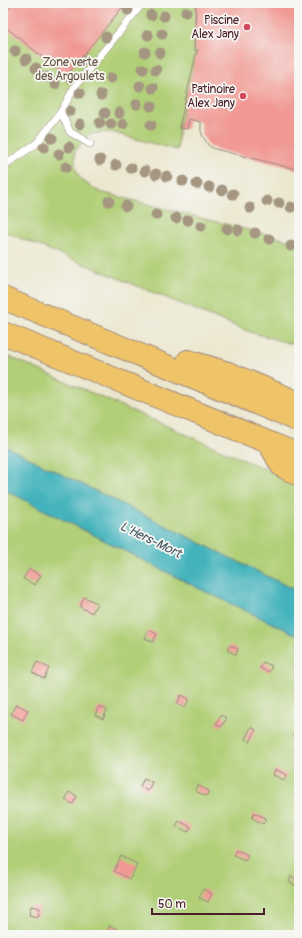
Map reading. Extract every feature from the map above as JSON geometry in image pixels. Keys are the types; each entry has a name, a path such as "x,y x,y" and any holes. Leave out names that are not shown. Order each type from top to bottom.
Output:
{"highway":[{"path":"3,298 299,421"},
{"path":"78,329 228,373 299,403"},
{"path":"3,333 299,455"},
{"path":"270,443 282,466 299,474"}],"lane":[{"path":"6,166 37,143 61,112 75,86 142,3"},
{"path":"61,112 70,132 90,144"}],"green space":[{"name":"Zone verte des Argoulets","path":"3,3 196,3 194,50 197,50 179,127 177,150 111,132 89,134 75,151 77,172 82,180 100,192 299,243 299,346 250,332 3,231"},
{"path":"3,354 299,484 299,592 3,445"},
{"path":"3,489 198,588 299,636 299,935 3,935"}],"water":[{"name":"L'Hers-Mort","path":"3,445 299,592 299,636 198,588 3,489"}],"building":[{"path":"13,3 126,3 66,76 3,25 3,15"},
{"name":"Patinoire Alex Jany","path":"196,3 299,3 299,170 215,149 209,146 203,137 201,122 189,119 187,129 179,128 197,50 194,50"},
{"path":"29,569 41,575 35,585 23,579"},
{"path":"84,597 97,603 92,613 80,607"},
{"path":"149,630 157,634 153,642 145,638"},
{"path":"230,645 238,649 236,655 227,650"},
{"path":"37,662 49,668 44,679 32,672"},
{"path":"263,662 272,666 269,672 260,668"},
{"path":"181,695 189,699 185,708 177,704"},
{"path":"16,704 28,710 23,720 11,714"},
{"path":"99,706 107,710 103,719 95,715"},
{"path":"221,715 227,718 221,727 216,724"},
{"path":"251,727 256,730 250,742 245,739"},
{"path":"295,730 299,732 299,739 293,736"},
{"path":"3,749 8,751 3,762"},
{"path":"275,769 287,775 284,780 273,775"},
{"path":"144,778 152,782 148,791 140,787"},
{"path":"197,785 209,791 206,796 195,791"},
{"path":"69,792 77,796 73,804 65,800"},
{"path":"254,813 266,818 263,824 252,818"},
{"path":"179,821 191,827 188,832 176,826"},
{"path":"236,849 248,855 245,860 233,855"},
{"path":"121,856 137,864 130,879 114,871"},
{"path":"291,876 299,880 299,887 289,882"},
{"path":"203,889 212,894 208,902 199,898"},
{"path":"31,906 40,908 38,917 29,915"},
{"path":"109,926 118,929 116,935 107,935"}],"place":[{"name":"Piscine Alex Jany","path":"247,27"},
{"name":"Patinoire Alex Jany","path":"243,96"}]}
